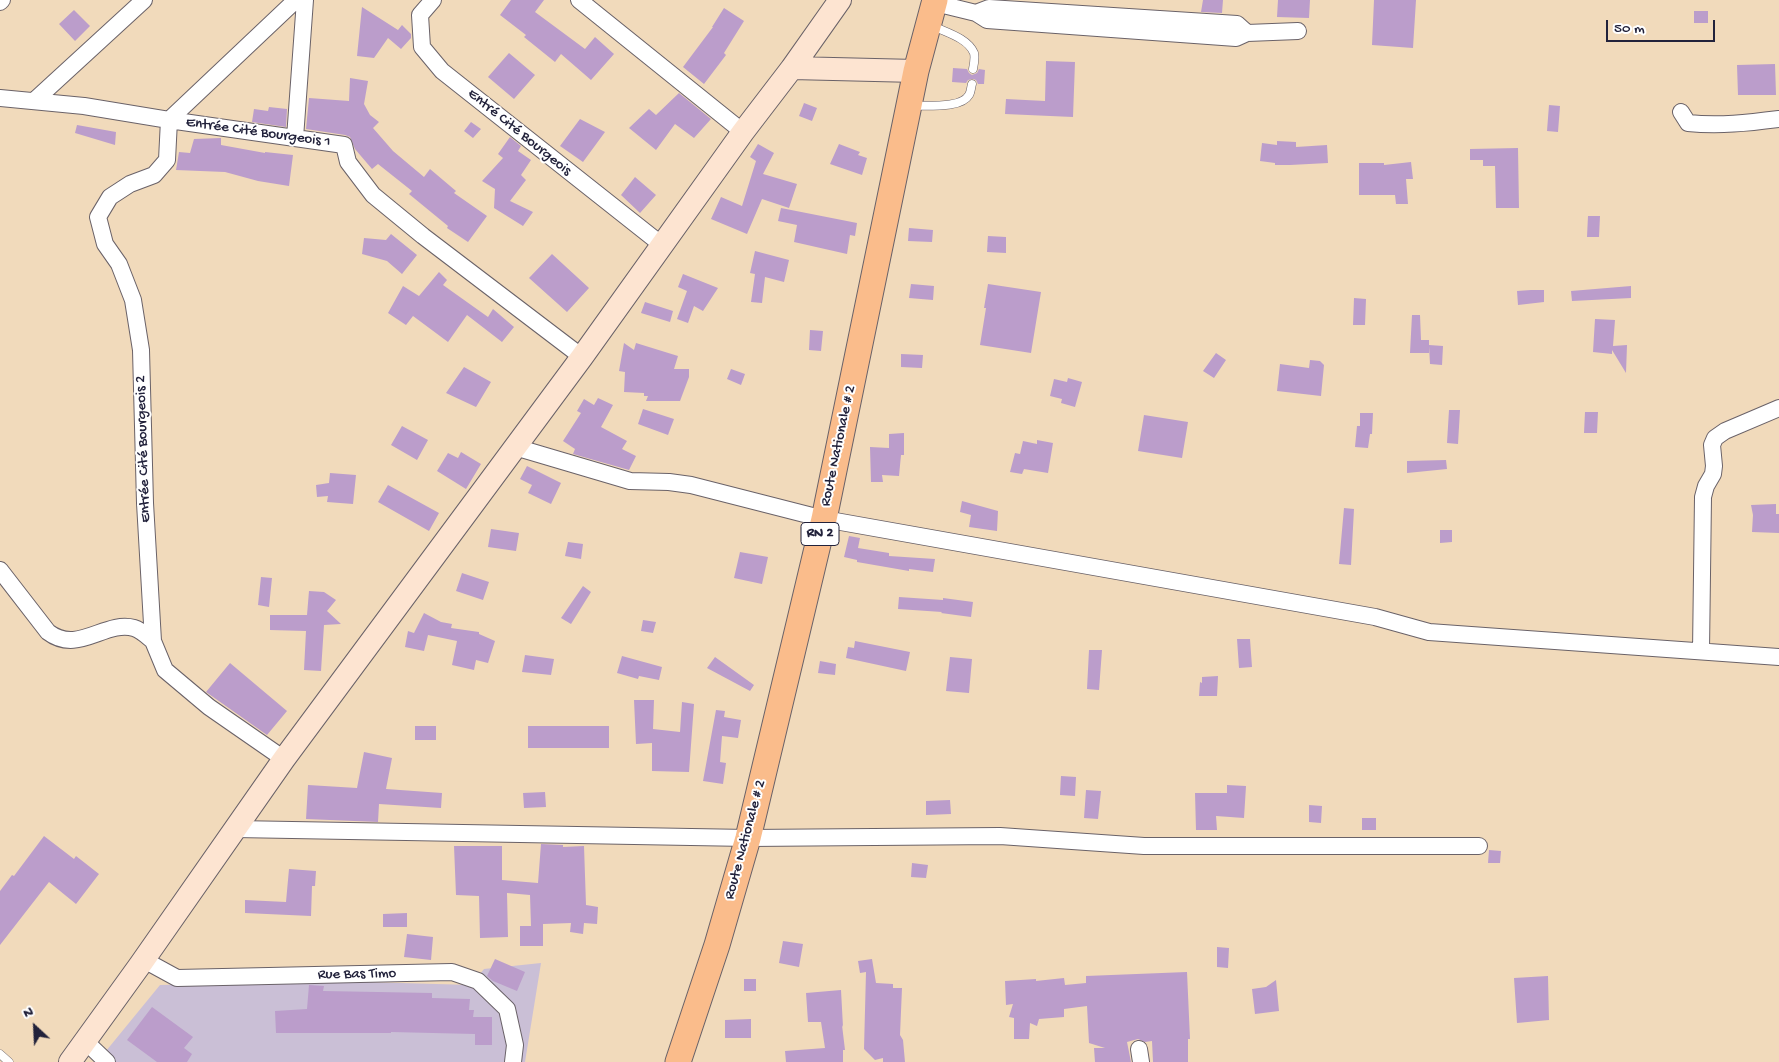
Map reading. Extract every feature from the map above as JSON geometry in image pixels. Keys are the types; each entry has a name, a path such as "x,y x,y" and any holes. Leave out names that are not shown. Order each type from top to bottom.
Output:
{"main road":[{"path":"70,1062 144,960 284,759 582,357 840,0"},
{"name":"Route Nationale # 2","path":"678,1062 717,944 748,838 824,519 916,71 933,9"},
{"path":"792,68 916,71"}],"street":[{"path":"34,101 144,0"},
{"path":"169,120 296,0"},
{"path":"295,138 305,0"},
{"name":"Entré Cité Bourgeois","path":"433,0 420,15 422,47 442,72 662,245"},
{"path":"579,0 743,132"},
{"path":"933,9 976,13 989,8 1237,24 1247,33 1298,31"},
{"name":"Entrée Cité Bourgeois 1","path":"0,98 84,106 344,145 348,162 373,195 422,236 582,357"},
{"path":"1681,112 1688,123 1700,124 1733,125 1779,119"},
{"name":"Entrée Cité Bourgeois 2","path":"169,120 167,160 154,175 130,184 110,197 98,217 105,244 119,264 133,300 140,350 145,503 153,641 165,670 209,707 284,759"},
{"path":"1701,651 1704,497 1706,486 1713,474 1712,445 1716,438 1725,431 1779,408"},
{"path":"516,447 630,481 691,484 824,519 1375,617 1430,632 1779,657"},
{"path":"0,570 48,632 55,638 75,640 122,627 133,628 143,632 153,641"},
{"path":"235,829 748,838 1000,836 1144,846 1478,846"},
{"name":"Rue Bas Timo","path":"144,960 177,978 452,972 478,981 507,1009 515,1045 513,1062"},
{"path":"85,1041 107,1062"}],"lane":[{"path":"933,9 961,40 970,47 974,54 973,69"},
{"path":"909,106 956,104 964,101 970,94 972,84"},
{"path":"0,1054 9,1062"}],"shaded area":[{"path":"541,963 525,1062 97,1062 160,985 332,981 471,985 484,969"}],"building":[{"path":"511,0 544,0 535,12 585,49 595,37 614,54 591,80 561,54 555,62 524,37 526,35 500,15"},
{"path":"1203,0 1223,0 1222,13 1201,12"},
{"path":"1278,0 1310,0 1309,18 1277,17"},
{"path":"1374,0 1416,0 1413,48 1372,45"},
{"path":"362,7 398,30 402,25 411,34 411,38 401,49 388,38 374,58 357,56"},
{"path":"724,8 744,21 724,53 726,55 704,84 683,67 713,27"},
{"path":"74,10 90,26 75,41 59,24"},
{"path":"1694,11 1708,11 1708,23 1694,23"},
{"path":"509,53 535,75 514,99 488,77"},
{"path":"1046,61 1075,62 1073,117 1005,114 1006,99 1045,101"},
{"path":"1775,64 1776,95 1738,95 1737,65"},
{"path":"953,68 967,69 972,75 977,73 979,69 985,70 984,84 978,84 973,79 968,80 966,83 952,82"},
{"path":"350,78 368,81 364,104 370,115 379,122 373,128 393,151 424,177 430,169 456,191 454,193 487,216 468,242 447,228 448,226 409,194 412,191 378,164 372,169 355,149 350,137 306,129 309,98 349,101"},
{"path":"679,93 711,119 694,138 675,124 656,150 629,128 649,109 656,115"},
{"path":"804,103 817,108 812,121 799,116"},
{"path":"1549,105 1560,106 1558,132 1547,131"},
{"path":"269,107 287,109 286,127 252,122 254,109 268,111"},
{"path":"580,119 605,132 583,162 560,146"},
{"path":"471,122 481,129 473,138 464,131"},
{"path":"77,125 116,132 115,145 75,133"},
{"path":"510,137 521,146 518,151 531,160 521,175 526,180 510,201 533,212 523,226 494,208 495,189 482,181 503,158 498,154"},
{"path":"221,138 221,145 265,153 293,155 289,186 258,181 225,172 176,170 179,152 190,153 194,139"},
{"path":"1277,141 1296,142 1296,147 1327,145 1328,163 1275,165 1275,163 1260,161 1262,143 1277,145"},
{"path":"758,144 774,153 763,174 797,184 789,208 762,199 747,234 711,219 721,197 742,206 756,161 750,157"},
{"path":"839,144 860,152 858,155 867,158 862,175 830,164"},
{"path":"1518,148 1519,208 1496,208 1495,166 1483,166 1483,160 1470,160 1470,149"},
{"path":"1411,162 1413,179 1406,179 1408,204 1396,204 1395,195 1359,195 1359,163 1384,163 1384,165"},
{"path":"635,177 656,195 640,213 621,195"},
{"path":"781,208 857,223 855,236 850,235 847,254 794,242 797,225 778,221"},
{"path":"1588,216 1600,216 1599,237 1587,237"},
{"path":"909,228 933,230 932,242 908,241"},
{"path":"391,234 417,255 402,274 387,261 362,254 364,238 386,240"},
{"path":"988,236 1006,237 1006,253 987,252"},
{"path":"755,251 789,260 784,282 765,277 762,303 751,302 755,274 750,273"},
{"path":"552,254 589,288 567,312 529,278"},
{"path":"439,272 447,280 443,285 488,317 493,309 514,327 502,342 467,315 448,342 413,316 406,325 388,313 403,286 419,296"},
{"path":"683,274 718,288 703,311 694,306 688,323 677,319 687,291 678,287"},
{"path":"911,284 934,286 933,300 909,298"},
{"path":"988,284 1041,292 1031,353 980,345"},
{"path":"1631,286 1631,298 1572,301 1571,291"},
{"path":"1544,290 1544,302 1518,305 1517,291"},
{"path":"1354,298 1366,299 1365,325 1353,325"},
{"path":"645,302 673,311 670,322 641,313"},
{"path":"1412,315 1420,315 1421,340 1429,340 1429,345 1443,346 1442,365 1430,364 1429,346 1429,353 1410,353"},
{"path":"1595,319 1615,320 1613,346 1627,345 1626,373 1612,350 1612,354 1593,352"},
{"path":"810,330 823,331 821,351 809,350"},
{"path":"624,343 634,350 636,343 678,356 674,369 689,369 689,377 680,401 646,401 648,396 644,396 644,393 624,392 625,372 619,371"},
{"path":"1216,353 1226,360 1214,378 1203,371"},
{"path":"901,354 923,355 922,368 901,367"},
{"path":"1310,360 1320,361 1324,365 1321,396 1277,391 1280,364 1309,368"},
{"path":"464,367 491,382 476,407 446,393"},
{"path":"731,369 745,374 741,385 727,379"},
{"path":"1068,378 1082,382 1075,407 1061,403 1062,399 1050,396 1054,379 1067,382"},
{"path":"598,398 613,405 601,427 627,441 622,449 636,456 629,470 573,454 575,449 563,441 581,413 577,411 584,399 594,405"},
{"path":"643,409 674,419 668,435 638,424"},
{"path":"1449,410 1460,410 1458,444 1447,443"},
{"path":"1585,412 1598,412 1597,433 1584,433"},
{"path":"1360,413 1373,413 1372,434 1370,434 1368,448 1355,447 1357,426 1360,426"},
{"path":"1144,415 1188,422 1182,458 1138,451"},
{"path":"402,426 428,440 417,460 391,445"},
{"path":"904,433 904,455 901,455 899,476 882,475 883,482 871,482 870,447 889,448 889,434"},
{"path":"1037,440 1053,443 1048,473 1024,469 1022,474 1010,472 1015,453 1020,454 1023,441 1037,444"},
{"path":"461,452 481,464 466,489 437,471 448,453 458,458"},
{"path":"1446,460 1447,469 1407,473 1407,461"},
{"path":"527,466 561,483 551,504 528,493 532,485 520,479"},
{"path":"330,473 356,475 353,504 327,502 328,496 317,497 316,485 329,483"},
{"path":"388,485 439,513 429,531 378,502"},
{"path":"962,501 998,511 997,531 969,527 971,515 960,512"},
{"path":"1776,504 1776,514 1779,514 1779,533 1752,532 1753,515 1751,505"},
{"path":"1344,508 1354,509 1351,565 1339,564"},
{"path":"491,529 519,533 516,551 488,547"},
{"path":"1440,530 1452,530 1452,542 1440,543"},
{"path":"849,536 860,538 858,548 889,553 889,556 935,559 933,572 909,569 909,571 857,562 857,560 844,557"},
{"path":"568,542 583,544 581,559 565,556"},
{"path":"740,552 768,557 762,584 734,578"},
{"path":"462,573 489,582 483,600 456,591"},
{"path":"261,577 272,578 269,607 258,605"},
{"path":"583,586 591,592 571,624 561,618"},
{"path":"309,591 324,592 336,600 327,611 341,624 324,625 321,671 304,670 306,631 270,630 270,615 307,615"},
{"path":"899,597 943,600 943,598 973,602 971,617 942,612 898,609"},
{"path":"424,613 441,622 452,624 451,628 479,632 479,634 495,641 488,663 476,660 474,670 452,665 457,641 428,635 424,651 405,647 408,631 414,633"},
{"path":"643,620 656,622 653,633 641,631"},
{"path":"1237,639 1250,639 1252,667 1239,668"},
{"path":"855,641 910,652 906,671 846,658 848,647 854,648"},
{"path":"1089,650 1102,650 1099,690 1087,689"},
{"path":"525,655 554,659 551,675 522,672"},
{"path":"622,656 662,667 659,680 639,676 638,679 617,673"},
{"path":"715,657 754,685 750,691 707,668"},
{"path":"950,657 972,659 969,693 946,691"},
{"path":"820,661 836,664 835,675 818,673"},
{"path":"230,663 287,711 267,735 206,692"},
{"path":"1218,676 1217,696 1199,696 1202,677"},
{"path":"634,700 654,700 653,729 680,732 682,702 694,704 689,772 652,771 652,743 636,744"},
{"path":"716,710 725,711 724,717 741,720 738,738 722,736 720,762 726,763 723,784 703,781"},
{"path":"415,726 436,726 436,740 415,740"},
{"path":"528,726 609,726 609,748 528,748"},
{"path":"364,752 392,758 386,789 442,793 441,808 379,804 378,822 306,819 308,785 357,788"},
{"path":"1061,776 1076,777 1075,796 1060,795"},
{"path":"1227,785 1246,786 1244,818 1216,816 1217,830 1196,830 1195,793 1227,793"},
{"path":"1086,790 1101,791 1098,819 1084,818"},
{"path":"545,792 546,807 524,808 523,793"},
{"path":"950,800 951,814 926,815 926,801"},
{"path":"1309,805 1322,806 1321,823 1309,822"},
{"path":"1362,818 1376,818 1376,830 1362,830"},
{"path":"44,836 74,859 76,856 99,874 76,904 49,882 0,945 0,891 12,875 14,876"},
{"path":"541,844 563,845 563,847 584,846 586,905 598,907 597,924 584,923 583,934 570,932 571,923 543,924 543,946 520,946 520,926 531,926 530,895 507,893 508,937 480,938 479,896 456,895 454,846 502,846 502,880 538,883"},
{"path":"1489,850 1501,851 1500,863 1488,863"},
{"path":"912,863 928,865 926,878 911,877"},
{"path":"289,869 316,871 315,886 312,886 311,916 245,913 245,900 286,902"},
{"path":"407,913 407,927 383,927 383,914"},
{"path":"407,934 433,937 431,960 404,957"},
{"path":"783,941 803,944 799,967 779,963"},
{"path":"1217,947 1229,948 1228,968 1217,967"},
{"path":"495,959 525,972 517,991 493,981 487,976"},
{"path":"872,959 876,983 893,984 893,988 902,988 900,1035 903,1040 905,1062 883,1062 883,1058 875,1060 864,1049 866,972 860,973 858,961"},
{"path":"1187,972 1190,1039 1188,1039 1188,1062 1153,1062 1152,1041 1145,1042 1138,1039 1127,1042 1131,1062 1095,1062 1094,1048 1105,1048 1089,1043 1087,1006 1064,1009 1064,1017 1039,1019 1037,1026 1030,1023 1029,1039 1014,1039 1014,1018 1009,1017 1013,1004 1006,1005 1005,981 1036,979 1036,981 1064,978 1065,985 1086,983 1086,976"},
{"path":"1548,976 1549,1020 1517,1023 1514,978"},
{"path":"744,979 756,979 756,991 744,991"},
{"path":"1276,980 1279,1011 1255,1014 1252,989 1266,987"},
{"path":"309,985 324,986 323,991 432,993 432,998 470,999 469,1010 474,1010 473,1017 492,1017 492,1045 475,1045 475,1034 391,1032 276,1033 275,1011 307,1009"},
{"path":"841,990 845,1050 843,1050 843,1062 786,1062 785,1051 825,1048 821,1022 808,1022 806,993"},
{"path":"152,1007 193,1037 184,1048 192,1054 187,1062 157,1062 127,1040"},
{"path":"751,1019 751,1038 725,1038 725,1020"}]}
